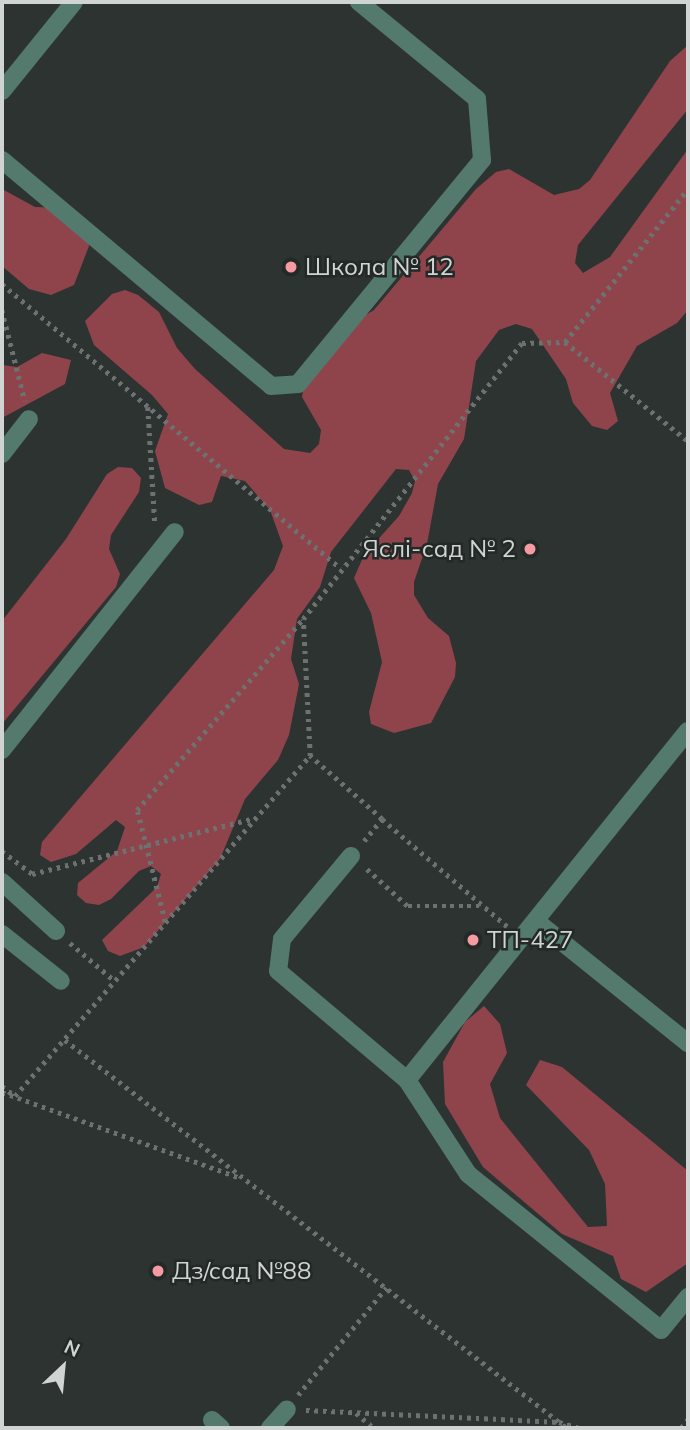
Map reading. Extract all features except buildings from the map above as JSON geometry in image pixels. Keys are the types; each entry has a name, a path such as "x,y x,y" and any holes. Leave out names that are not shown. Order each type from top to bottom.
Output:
{"lane":[{"path":"2,91 74,2"},
{"path":"2,159 271,386 299,384 482,160 477,99 359,2"},
{"path":"2,454 29,419"},
{"path":"2,750 175,532"},
{"path":"407,1080 688,732"},
{"path":"351,856 282,939 278,971 407,1080 468,1174 662,1330 688,1297"},
{"path":"2,882 56,931"},
{"path":"536,921 688,1043"},
{"path":"2,934 61,981"},
{"path":"270,1428 286,1409"}],"path":[{"path":"565,342 688,189"},
{"path":"2,284 341,568"},
{"path":"2,310 29,419"},
{"path":"166,922 137,810 303,619 522,343 565,342 688,441"},
{"path":"148,406 157,555"},
{"path":"15,1096 310,756 303,619"},
{"path":"310,756 522,938"},
{"path":"2,850 32,874 256,818"},
{"path":"382,820 351,856 408,905 483,906"},
{"path":"56,931 115,981"},
{"path":"65,1040 567,1428"},
{"path":"2,1086 15,1096"},
{"path":"2,1092 246,1180"},
{"path":"286,1409 386,1288"},
{"path":"286,1409 559,1422 580,1428"},
{"path":"355,1412 374,1428"},
{"path":"681,1428 688,1419"}],"shaded area":[{"path":"688,45 688,109 578,245 575,263 583,273 610,257 688,149 688,310 677,323 637,346 610,393 618,421 607,430 592,426 573,403 566,379 532,329 516,324 499,330 476,361 464,439 438,484 427,544 414,582 414,595 428,618 449,636 456,663 455,677 431,723 394,733 371,724 369,712 382,662 371,613 354,578 364,555 399,516 412,493 415,481 409,470 396,469 331,552 320,587 297,619 291,659 299,684 289,735 278,760 245,799 220,859 144,947 120,956 108,951 102,940 157,887 161,874 151,866 139,871 111,899 99,905 86,903 77,895 78,883 117,851 125,827 116,820 76,854 51,862 40,855 42,842 274,570 283,546 270,510 245,481 221,476 212,502 199,505 165,488 155,451 168,414 152,395 94,345 85,321 112,294 125,290 138,295 159,312 177,348 195,369 284,449 310,453 319,444 321,430 302,397 304,384 351,324 374,310 476,189 496,172 509,169 554,195 579,189 590,180 670,61"},
{"path":"2,189 35,207 64,208 88,231 89,246 74,285 51,295 29,289 2,266"},
{"path":"42,353 71,360 65,384 2,418 2,365 17,367"},
{"path":"118,467 132,468 141,478 139,492 111,535 109,549 120,574 116,587 2,724 2,621 66,539 107,474"},
{"path":"484,1006 500,1024 507,1053 490,1084 500,1118 588,1227 607,1226 605,1184 589,1150 526,1085 540,1060 562,1067 688,1171 688,1263 646,1292 621,1279 613,1256 562,1234 483,1167 445,1104 443,1062 465,1022"}],"place":[{"name":"Школа № 12","path":"291,267"},
{"name":"Яслі-сад № 2","path":"530,549"},
{"name":"ТП-427","path":"473,940"},
{"name":"Дз/сад №88","path":"158,1271"}]}
